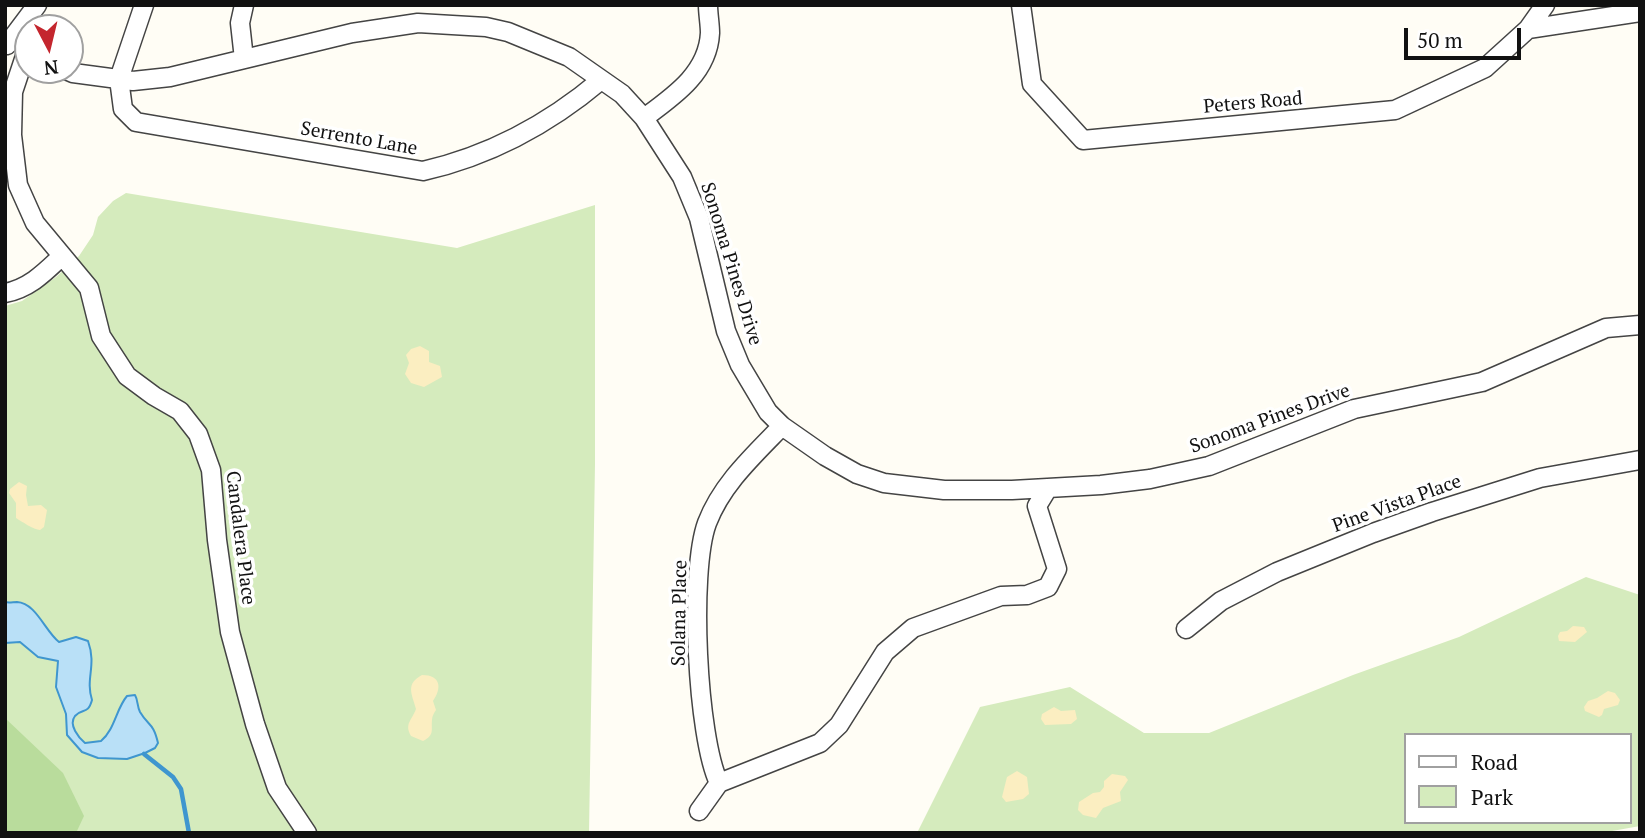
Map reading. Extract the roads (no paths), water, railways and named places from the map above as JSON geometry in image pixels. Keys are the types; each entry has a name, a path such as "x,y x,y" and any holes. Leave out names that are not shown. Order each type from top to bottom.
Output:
{"street":[{"path":"6,45 37,5"},
{"path":"119,79 144,5"},
{"path":"244,5 240,23 244,59"},
{"path":"644,118 684,88 704,58 710,33 708,5"},
{"name":"Peters Road","path":"1021,5 1032,84 1083,140 1395,110 1485,68 1528,29 1545,5"},
{"path":"1528,29 1640,12"},
{"name":"Sonoma Pines Drive","path":"84,74 133,81 170,77 352,33 418,23 486,27 508,32 569,57 622,94 644,118 682,177 699,218 726,331 740,365 768,412 782,426 831,460 857,474 884,483 944,490 1048,488 1150,479 1209,466 1354,409 1482,382 1606,328 1640,325"},
{"name":"Serrento Lane","path":"119,79 123,109 136,122 423,171 454,164 493,149 569,107 601,80"},
{"name":"Candalera Place","path":"16,84 13,92 12,135 18,185 35,223 89,288 100,336 127,376 180,411 198,434 211,470 216,540 230,632 248,698 277,788 307,833"},
{"path":"5,293 18,290 37,279 62,256"},
{"name":"Solana Place","path":"719,783 711,768 702,707 698,645 699,565 707,524 729,481 782,426"},
{"name":"Pine Vista Place","path":"1186,629 1221,601 1277,572 1373,533 1540,478 1640,460"},
{"path":"699,811 719,783 820,743 839,725 885,652 914,628 943,615 1001,596 1027,595 1048,587 1057,569 1037,506 1048,488"}],"water":[{"path":"5,602 17,602 30,607 59,642 76,637 88,641 92,700 87,710 80,712 73,720 75,731 85,743 101,741 127,696 135,695 140,712 154,731 158,743 155,748 127,759 98,758 82,752 67,735 66,714 56,687 58,661 38,657 20,642 5,643"}],"waterway":[{"path":"144,754 173,777 181,789 189,833"}]}
